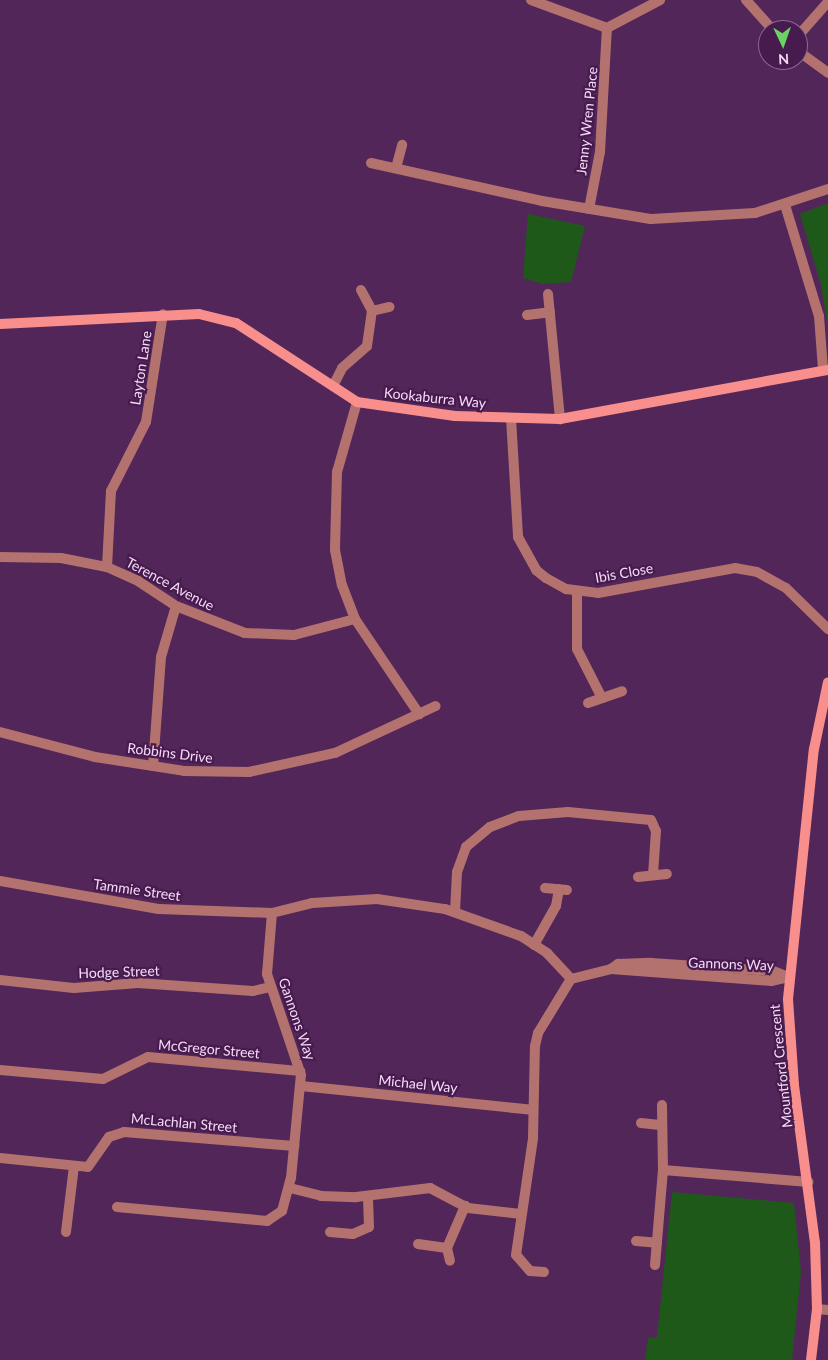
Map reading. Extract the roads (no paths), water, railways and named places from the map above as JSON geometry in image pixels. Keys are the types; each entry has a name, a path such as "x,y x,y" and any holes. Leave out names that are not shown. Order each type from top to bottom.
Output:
{"street":[{"path":"531,0 607,28 660,0"},
{"path":"746,0 765,20"},
{"path":"808,25 828,2"},
{"name":"Jenny Wren Place","path":"589,208 600,152 607,28"},
{"path":"808,58 828,72"},
{"path":"396,168 402,145"},
{"path":"371,163 651,219 693,219 785,205 828,189"},
{"path":"785,205 819,316 826,369"},
{"path":"332,386 342,368 367,346 372,311 361,290"},
{"path":"548,294 560,419"},
{"path":"372,311 390,307"},
{"path":"527,315 550,312"},
{"name":"Kookaburra Way","path":"0,324 163,314 199,314 236,324 357,402 402,411 511,418 560,419 826,369"},
{"name":"Layton Lane","path":"107,567 111,491 146,422 163,314"},
{"path":"357,402 337,472 334,521 342,585 355,619 419,714"},
{"name":"Ibis Close","path":"511,418 522,550 546,578 577,592 598,594 735,568 757,572 786,588 828,629"},
{"name":"Terence Avenue","path":"0,557 61,558 107,567 138,580 176,606 245,634 294,635 355,619"},
{"path":"577,592 576,649 602,698"},
{"path":"153,766 161,657 176,606"},
{"name":"Mountford Crescent","path":"811,1360 817,1309 809,1182 794,1085 789,977 828,682"},
{"path":"588,703 622,691"},
{"name":"Robbins Drive","path":"0,732 95,757 213,773 276,769 335,753 436,706"},
{"path":"455,912 457,872 466,847 490,827 519,816 559,812 645,818 656,831 653,875"},
{"path":"638,877 667,874"},
{"name":"Tammie Street","path":"0,881 159,910 272,912"},
{"path":"534,944 563,890 545,888"},
{"path":"272,912 312,903 377,899 455,912 534,944 571,979 538,1032 532,1110 533,1138 516,1255 530,1271 544,1272"},
{"name":"Gannons Way","path":"117,1207 266,1221 282,1211 290,1188 301,1086 300,1071 270,986 265,956 272,912"},
{"name":"Gannons Way","path":"571,979 611,969 618,964 651,963 773,971 789,977"},
{"name":"Hodge Street","path":"0,980 74,988 138,983 253,991 270,986"},
{"name":"McGregor Street","path":"0,1070 103,1079 148,1057 300,1071"},
{"name":"Michael Way","path":"301,1086 532,1110"},
{"path":"655,1265 663,1170 660,1125 662,1105"},
{"path":"641,1123 660,1125"},
{"name":"McLachlan Street","path":"0,1158 74,1166 94,1164 109,1137 124,1132 294,1146"},
{"path":"66,1232 74,1166"},
{"path":"663,1170 809,1182"},
{"path":"290,1188 321,1196 368,1196 430,1188 465,1206 521,1214"},
{"path":"330,1232 354,1234 369,1227 368,1196"},
{"path":"450,1261 447,1248 465,1206"},
{"path":"636,1241 657,1243"},
{"path":"418,1244 447,1248"},
{"path":"817,1309 828,1310"}]}
